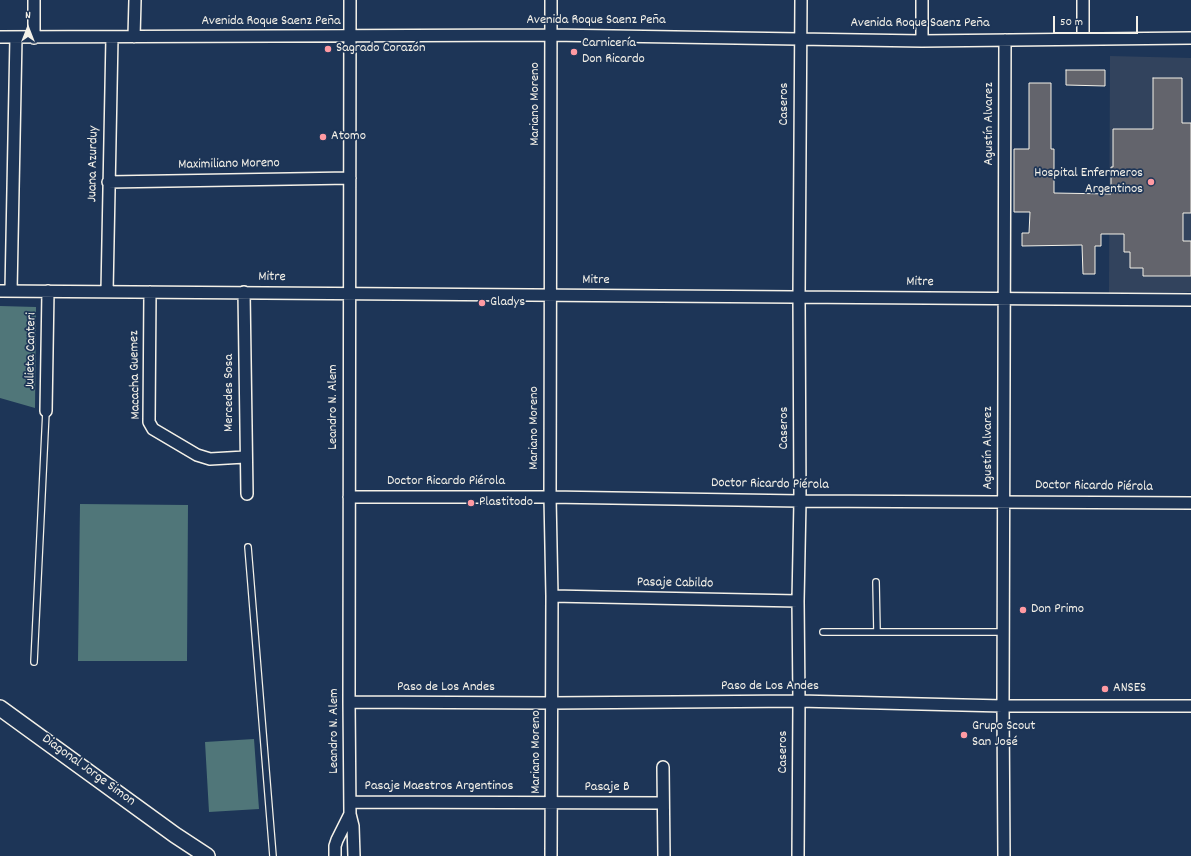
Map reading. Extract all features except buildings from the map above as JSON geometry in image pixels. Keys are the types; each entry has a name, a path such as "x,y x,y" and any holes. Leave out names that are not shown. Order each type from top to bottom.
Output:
{"main road":[{"name":"Diagonal Jorge Simon","path":"0,708 175,835"},
{"path":"175,835 191,856"},
{"path":"175,835 207,856"}],"street":[{"path":"34,0 34,38"},
{"path":"134,0 134,37"},
{"name":"Leandro N. Alem","path":"350,0 349,702 350,814 353,826 354,856"},
{"name":"Mariano Moreno","path":"551,0 551,856"},
{"name":"Caseros","path":"798,856 801,0"},
{"path":"922,0 922,40"},
{"path":"1083,39 1084,0"},
{"name":"Avenida Roque Saenz Peña","path":"0,37 112,38 551,35 922,40 1191,38"},
{"path":"11,291 16,37"},
{"name":"Juana Azurduy","path":"107,292 112,38"},
{"name":"Agustín Alvarez","path":"1004,856 1003,632 1005,40"},
{"name":"Maximiliano Moreno","path":"108,182 350,178"},
{"name":"Mitre","path":"0,291 244,292 551,296 799,296 1004,300 1191,300"},
{"name":"Julieta Canteri","path":"46,411 48,291"},
{"name":"Macacha Guemez","path":"150,292 149,422 153,429 197,455 210,459 245,457"},
{"name":"Mercedes Sosa","path":"244,292 245,457 247,494"},
{"name":"Doctor Ricardo Piérola","path":"349,497 550,497 800,501 1191,503"},
{"name":"Pasaje Cabildo","path":"552,596 798,601"},
{"name":"Paso de Los Andes","path":"349,702 552,703 799,701 1003,706 1191,706"},
{"path":"663,767 664,856"},
{"name":"Pasaje Maestros Argentinos","path":"350,802 551,803"},
{"name":"Pasaje B","path":"551,803 663,803"},
{"name":"Leandro N. Alem","path":"335,856 335,846 337,840 350,814"}],"lane":[{"path":"34,662 46,411"},
{"path":"248,548 273,856"},
{"path":"876,582 877,632"},
{"path":"823,632 1003,632"}],"shaded area":[{"path":"1110,56 1191,58 1191,292 1109,293"}],"green space":[{"path":"0,306 36,307 35,408 0,398"},
{"path":"80,504 188,505 187,661 78,661"},
{"path":"254,739 259,809 209,812 205,742"}],"place":[{"name":"Sagrado Corazón","path":"328,49"},
{"name":"Carnicería Don Ricardo","path":"574,52"},
{"name":"Atomo","path":"323,137"},
{"name":"Hospital Enfermeros Argentinos","path":"1151,182"},
{"name":"Gladys","path":"482,303"},
{"name":"Plastitodo","path":"471,503"},
{"name":"Don Primo","path":"1023,610"},
{"name":"ANSES","path":"1105,689"},
{"name":"Grupo Scout San José","path":"964,735"}]}
